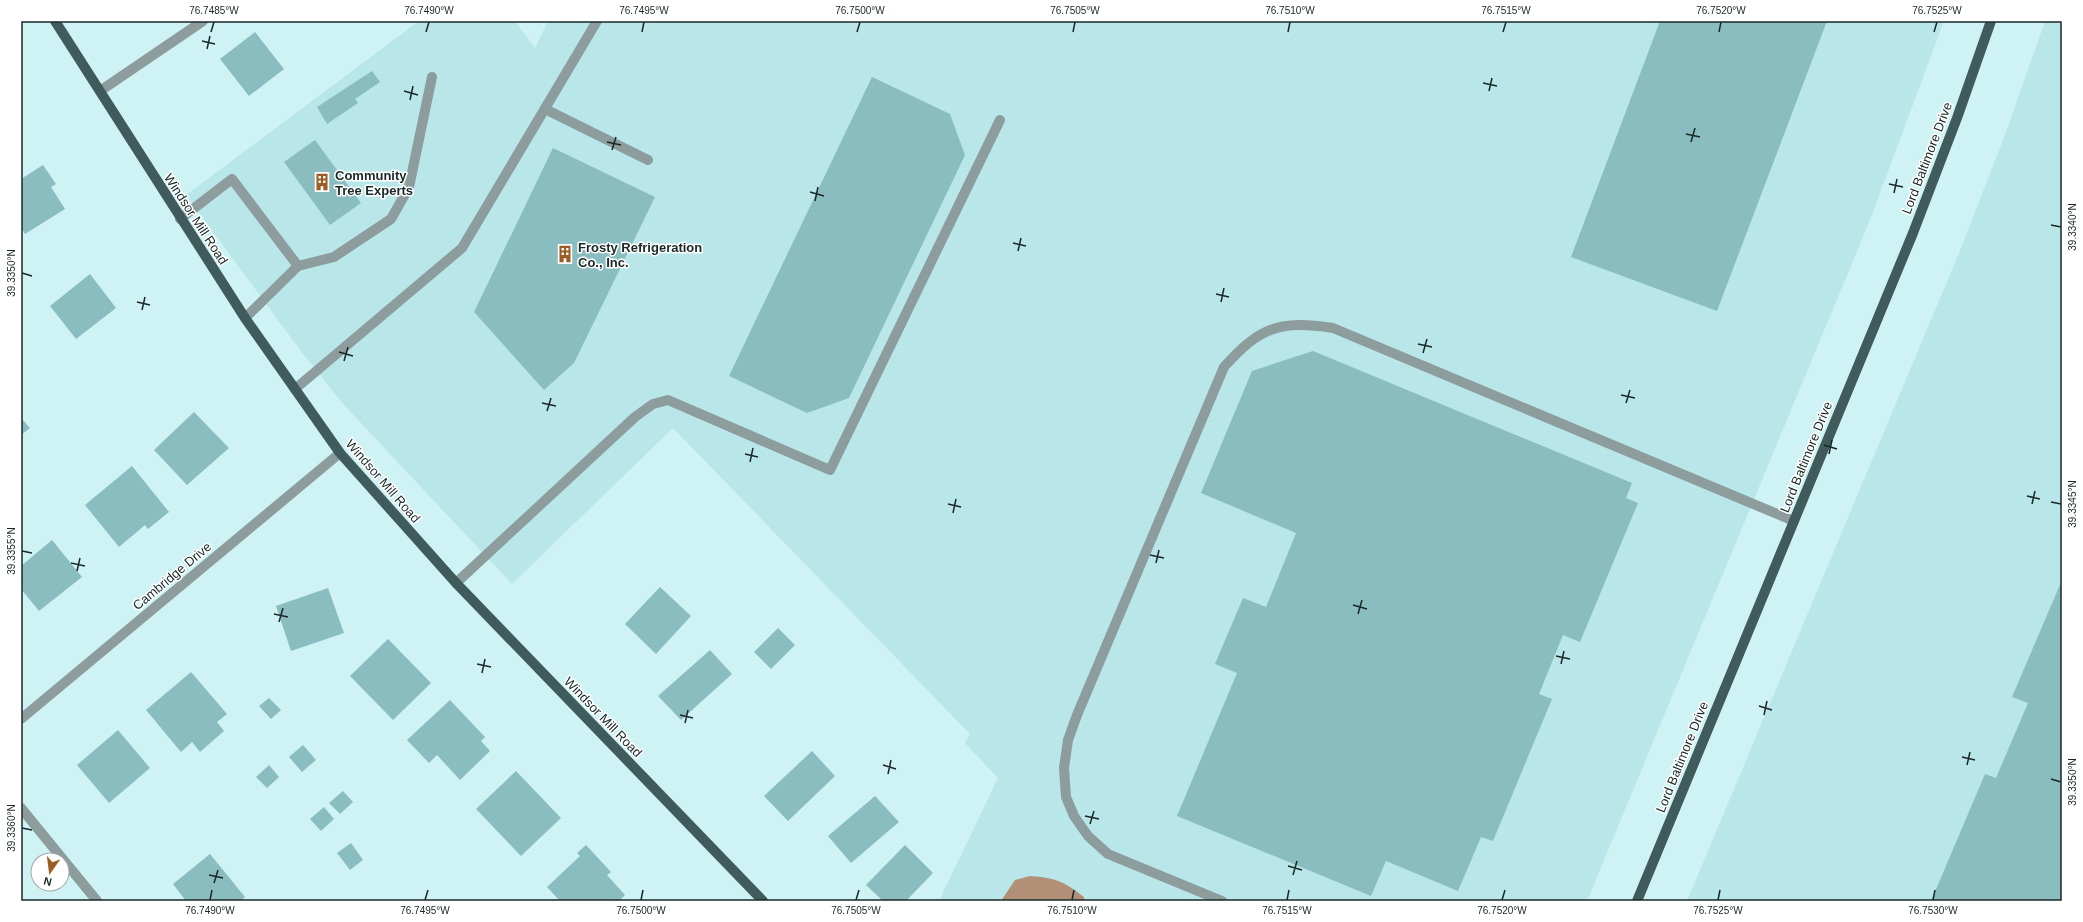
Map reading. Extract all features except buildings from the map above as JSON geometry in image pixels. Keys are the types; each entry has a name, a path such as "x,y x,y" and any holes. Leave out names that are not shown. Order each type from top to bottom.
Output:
{"main road":[{"name":"Windsor Mill Road","path":"55,21 180,219 245,318 340,453 456,583 763,901"},
{"name":"Lord Baltimore Drive","path":"1637,901 1912,233 1957,118 1991,21"}],"street":[{"path":"100,91 203,21"},
{"path":"295,389 462,248 598,21"},
{"path":"245,318 298,266 334,257 391,219 409,187 432,77"},
{"path":"545,109 648,160"},
{"path":"456,583 634,417 653,404 668,400 830,470 1000,120"},
{"path":"180,219 232,179 298,266"},
{"path":"1222,901 1108,854 1088,836 1074,816 1066,797 1064,768 1068,740 1077,716 1221,374 1224,367 1243,346 1275,327 1303,324 1333,328 1794,521"},
{"name":"Cambridge Drive","path":"21,718 340,453"},
{"path":"21,808 96,901"}],"shaded area":[{"path":"419,21 515,21 535,48 548,21 1944,21 1870,220 1587,901 939,901 998,778 965,743 970,734 673,428 512,584 344,405 300,350 186,195"},
{"path":"2045,21 2062,21 2062,901 1687,901 1959,253 2005,135"},
{"path":"1030,876 1059,881 1084,897 1084,901 1001,901 1015,880"}],"place":[{"name":"Community Tree Experts","path":"322,182"},
{"name":"Frosty Refrigeration Co., Inc.","path":"565,254"}]}
